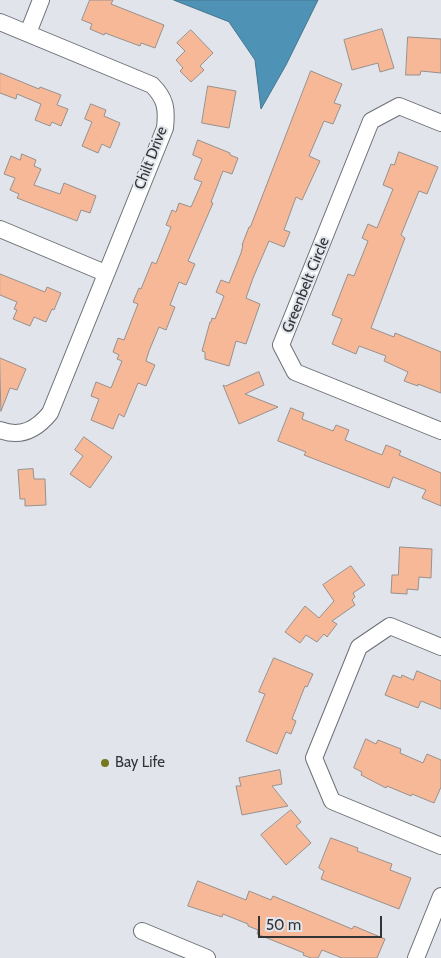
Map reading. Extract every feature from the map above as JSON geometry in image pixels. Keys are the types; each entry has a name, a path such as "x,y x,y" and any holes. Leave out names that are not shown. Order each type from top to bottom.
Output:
{"street":[{"path":"28,33 41,0"},
{"name":"Chilt Drive","path":"0,22 152,85 160,93 165,104 166,115 165,128 50,413 42,424 30,430 18,434 0,430"},
{"name":"Greenbelt Circle","path":"441,123 399,106 371,122 281,345 295,372 441,431"},
{"path":"0,229 105,273"},
{"path":"441,647 390,626 359,647 314,758 332,801 441,846"},
{"path":"416,958 441,896"},
{"path":"142,931 208,958"}],"water":[{"path":"174,0 318,0 286,65 261,109 255,60 229,22"}],"building":[{"path":"90,0 113,0 111,4 164,25 155,48 141,43 140,46 90,29 92,24 82,20"},
{"path":"382,29 394,68 380,72 378,63 352,70 344,40"},
{"path":"191,30 213,53 200,66 204,70 191,82 180,71 183,68 176,60 185,51 177,43"},
{"path":"408,37 441,39 441,73 421,71 420,75 406,75"},
{"path":"311,71 342,84 334,103 341,105 333,124 324,121 309,156 320,161 302,200 296,197 284,230 290,232 284,247 269,241 253,278 246,298 260,304 246,344 236,341 229,366 205,359 205,352 202,351 210,322 212,318 215,319 224,296 216,292 221,280 229,283 241,253 242,245"},
{"path":"0,73 39,89 40,87 61,95 57,105 68,109 61,126 52,122 50,126 35,120 41,104 17,94 16,99 0,93"},
{"path":"208,86 236,91 229,128 202,123"},
{"path":"91,104 106,110 104,116 120,123 110,148 102,144 98,153 82,146 92,122 85,119"},
{"path":"198,140 238,158 232,174 223,171 211,202 213,203 188,261 195,264 186,285 179,282 170,305 175,307 166,330 159,327 149,351 146,361 155,365 146,386 138,383 124,417 119,414 113,429 91,420 99,399 91,396 96,382 111,388 122,361 117,359 119,355 113,352 118,338 124,340 138,304 133,302 139,288 141,289 152,262 156,264 171,227 166,225 172,210 176,212 179,203 191,207 202,182 194,179 202,159 193,155"},
{"path":"399,152 438,167 427,194 419,191 401,235 405,238 371,328 394,337 395,333 441,352 441,393 404,381 408,372 384,361 386,356 359,346 356,354 332,344 342,319 332,315 348,274 354,276 368,241 362,238 368,224 377,228 393,189 383,185 391,164 394,165"},
{"path":"22,154 36,160 34,166 41,169 34,185 60,194 64,183 96,196 90,213 81,210 77,221 17,198 19,194 10,190 15,178 4,174 11,156 20,160"},
{"path":"0,274 45,292 47,287 61,293 54,310 52,309 46,322 34,317 30,326 13,319 17,310 14,309 17,302 0,295"},
{"path":"0,358 26,369 17,390 10,388 1,411"},
{"path":"259,372 264,385 245,394 278,407 239,424 223,385 225,386"},
{"path":"291,408 304,413 302,419 333,431 336,425 349,430 345,440 382,455 386,445 401,451 399,455 441,473 441,506 422,498 426,490 393,477 389,488 304,455 306,452 278,441"},
{"path":"84,437 112,457 90,488 70,474 83,456 75,450"},
{"path":"33,469 34,479 45,479 46,505 25,506 25,499 20,499 18,470"},
{"path":"400,547 432,549 431,578 419,577 418,590 407,589 407,594 391,593 392,575 398,575"},
{"path":"351,566 365,585 353,593 355,597 352,600 355,605 332,621 337,624 327,637 324,634 317,642 306,635 300,643 285,632 305,606 319,618 334,601 323,585"},
{"path":"274,658 313,674 307,687 305,686 292,719 296,721 291,734 286,732 277,754 246,741 265,694 259,692"},
{"path":"417,671 441,681 441,709 421,701 418,708 385,695 393,675 401,678 402,675 413,680"},
{"path":"366,739 376,744 378,740 401,749 400,753 423,763 427,754 441,760 441,787 434,803 387,786 386,788 361,775 362,772 354,768"},
{"path":"280,770 282,784 272,786 288,806 242,815 236,786 241,786 239,778"},
{"path":"291,810 301,822 296,826 311,843 286,865 261,835"},
{"path":"331,838 358,848 357,851 392,864 390,870 411,878 399,909 321,879 324,871 319,868"},
{"path":"198,881 246,900 249,891 271,900 273,896 352,929 354,926 385,939 377,958 342,958 322,950 318,958 311,958 303,955 304,953 257,934 258,930 248,926 248,924 223,914 222,917 188,906"}],"place":[{"name":"Bay Life","path":"105,763"}]}
